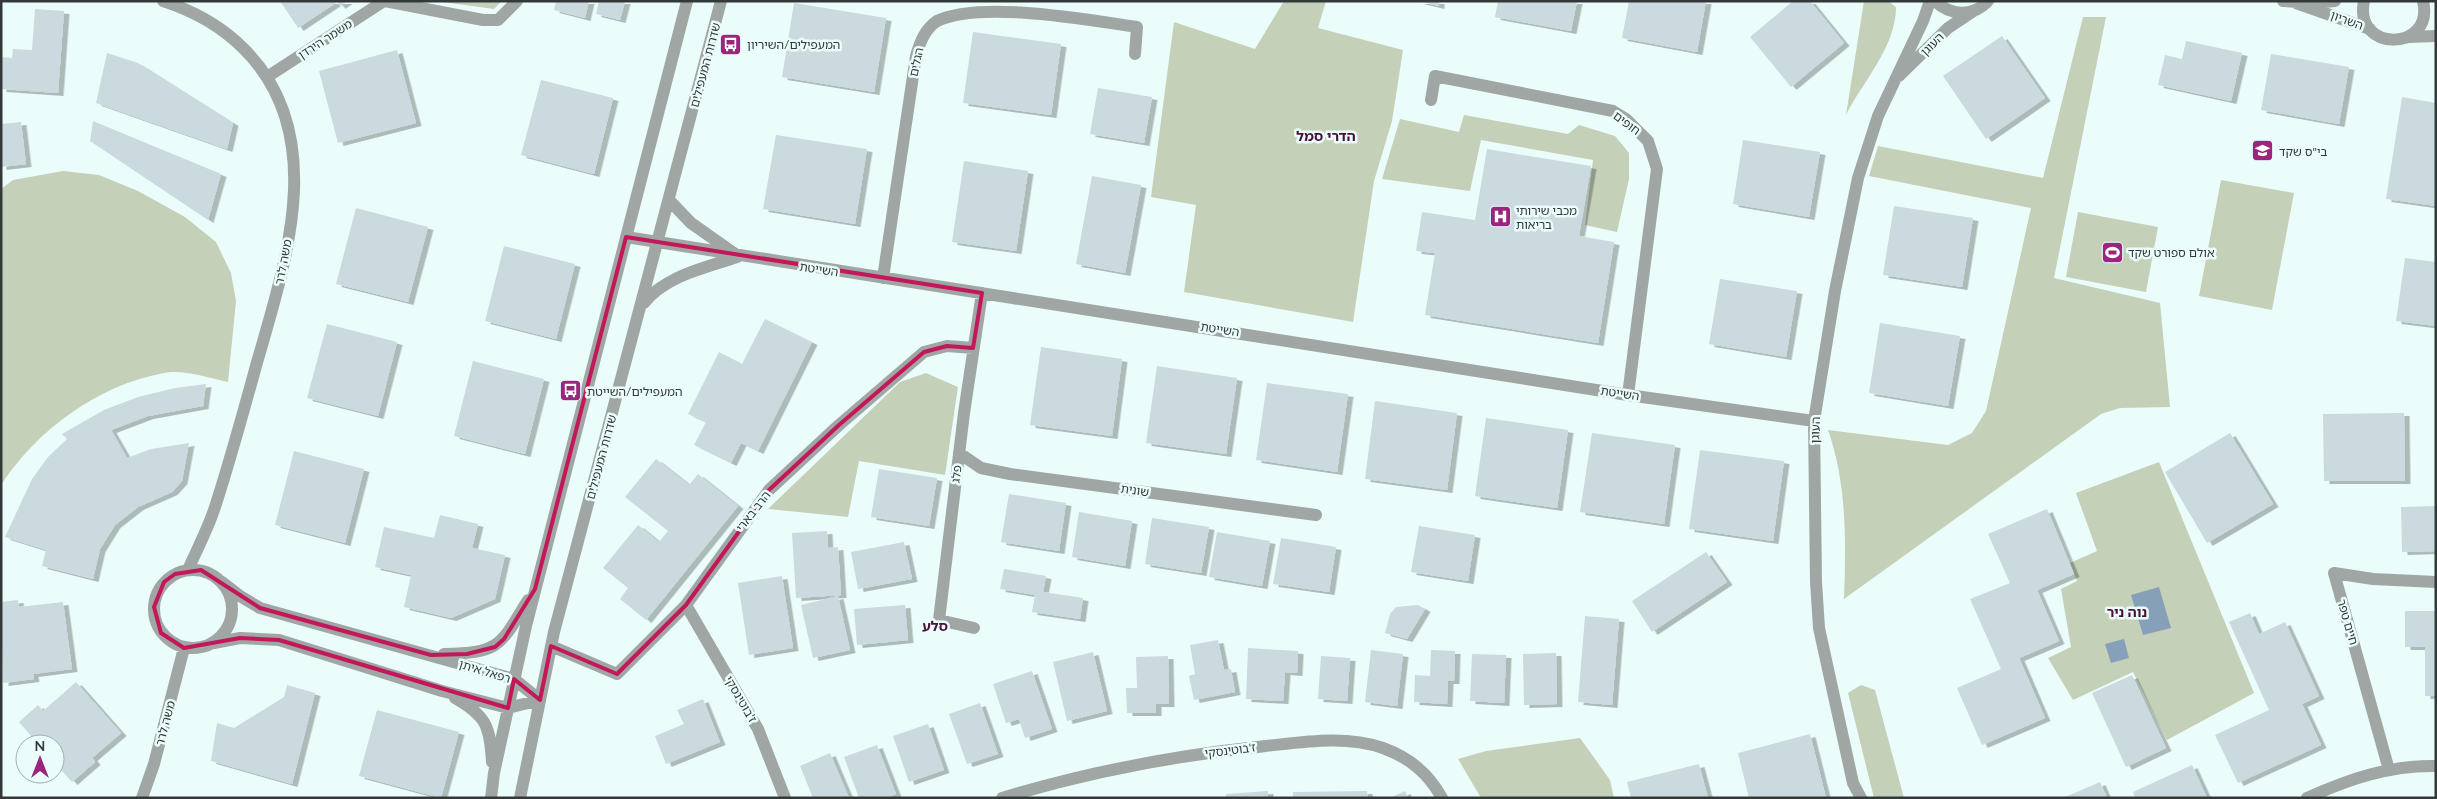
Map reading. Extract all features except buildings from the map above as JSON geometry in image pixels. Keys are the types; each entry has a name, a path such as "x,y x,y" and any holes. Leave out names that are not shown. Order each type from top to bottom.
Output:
{"street":[{"name":"משה לרר","path":"163,1 201,15 220,28 254,59 278,96 288,120 296,173 288,242 276,301 217,500 188,570"},
{"name":"משמר הירדן","path":"267,77 384,1 483,20 498,20 517,1"},
{"path":"491,798 514,679 535,589 686,1"},
{"name":"שדרות המעפילים","path":"520,798 551,646 721,1"},
{"name":"העוגן","path":"1861,798 1853,783 1819,628 1816,582 1814,421 1835,291 1858,178 1878,116 1923,21 1930,1"},
{"path":"1935,1 1946,9 1955,12 1985,4"},
{"name":"השריון","path":"2290,2 2335,1"},
{"path":"2364,1 2363,14 2370,29"},
{"name":"השריון","path":"2290,2 2370,29 2378,36 2387,40 2398,40 2408,37"},
{"name":"העוגן","path":"1892,84 1948,28 1985,4"},
{"path":"2424,4 2436,19"},
{"path":"2408,37 2420,24 2424,4"},
{"name":"הגלים","path":"883,278 916,56 922,37 936,22 953,13 983,9 1012,9 1137,27 1135,54"},
{"path":"2408,37 2436,36"},
{"name":"חופים","path":"1431,100 1435,76 1613,111 1626,119 1648,141 1657,169 1628,395"},
{"path":"669,200 698,229 739,256"},
{"name":"השייטת","path":"626,237 658,244 982,292 1628,395 1814,421"},
{"path":"641,307 653,292 663,286 685,275 739,256"},
{"name":"פלג","path":"974,628 939,620 959,453 982,292"},
{"name":"הרב בארי","path":"551,646 617,674 686,605 735,535 770,490 839,425 924,352 947,346 973,348"},
{"name":"שונית","path":"959,453 982,468 1010,474 1316,514"},
{"path":"214,643 223,636 233,616 233,604 229,592 222,582 201,570 188,570 175,574 164,582 156,594 154,607 155,621 161,633 172,642 184,648 205,647 214,643 240,638 279,640 442,690 508,708 540,700"},
{"name":"חיים טפר","path":"2389,770 2334,573 2373,578 2436,582"},
{"name":"רפאל איתן","path":"222,582 260,608 514,679 540,700"},
{"path":"431,655 467,654 495,647 504,639 535,589"},
{"name":"ז'בוטינסקי","path":"686,605 758,729 785,798"},
{"name":"משה לרר","path":"142,798 154,764 184,648"},
{"path":"442,690 469,706 486,723 490,736 493,780"},
{"name":"ז'בוטינסקי","path":"1002,798 1051,783 1218,751 1308,741 1347,741 1382,748 1408,760 1431,779 1442,798"},
{"path":"2307,798 2344,782 2389,770 2436,766"},
{"name":"העוגן","path":"1850,798 1853,783"}],"highlighted area":[{"path":"626,237 982,293 973,348 947,346 924,352 839,425 769,490 686,605 617,674 551,646 540,700 514,679 508,708 279,640 240,638 184,648 161,633 154,607 164,582 175,574 201,570 260,608 431,655 467,654 495,647 504,639 535,589"}],"green space":[{"path":"435,1 502,1 494,9"},
{"path":"1284,1 1326,1 1318,28 1403,50 1392,121 1374,181 1353,322 1184,292 1196,205 1151,197 1174,22 1255,49"},
{"path":"1864,1 1888,1 1896,7 1895,22 1885,50 1846,115"},
{"path":"2083,17 2106,17 2054,278 2160,303 2170,407 2120,408 2101,414 1844,599 1844,513 1839,471 1828,430 1948,445 1972,433 1986,411 2031,208 1869,176 1878,146 2043,178"},
{"path":"1464,115 1568,134 1579,125 1615,136 1629,153 1629,179 1617,232 1585,225 1593,160 1481,140 1470,191 1382,179 1400,119 1459,132"},
{"path":"63,171 99,175 138,191 185,217 216,242 231,273 236,301 228,382 196,374 171,372 140,379 116,388 93,399 51,429 32,446 1,485 1,189 13,180"},
{"path":"2221,180 2294,193 2272,310 2199,296"},
{"name":"אולם ספורט שקד","path":"2078,212 2158,227 2146,292 2066,277"},
{"path":"926,373 958,387 945,475 859,461 848,517 768,509 900,382"},
{"path":"2159,462 2254,693 2167,740 2133,672 2073,700 2048,658 2071,647 2061,589 2077,581 2070,563 2097,551 2076,493"},
{"path":"1861,685 1875,690 1904,798 1874,798 1848,693"},
{"path":"1580,738 1610,780 1614,798 1481,798 1458,759 1486,751"}],"water":[{"path":"2159,587 2171,628 2143,635 2131,595"},
{"path":"2124,639 2129,658 2111,663 2105,644"}],"place":[{"name":"המעפילים/השיריון","path":"731,44"},
{"name":"בי\"ס שקד","path":"2263,151"},
{"name":"מכבי שירותי בריאות","path":"1500,217"},
{"name":"אולם ספורט שקד","path":"2112,252"},
{"name":"המעפילים/השייטת","path":"571,391"}],"district":[{"name":"הדרי סמל","path":"1326,135"},
{"name":"נוה ניר","path":"2127,611"},
{"name":"סלע","path":"935,625"}]}
